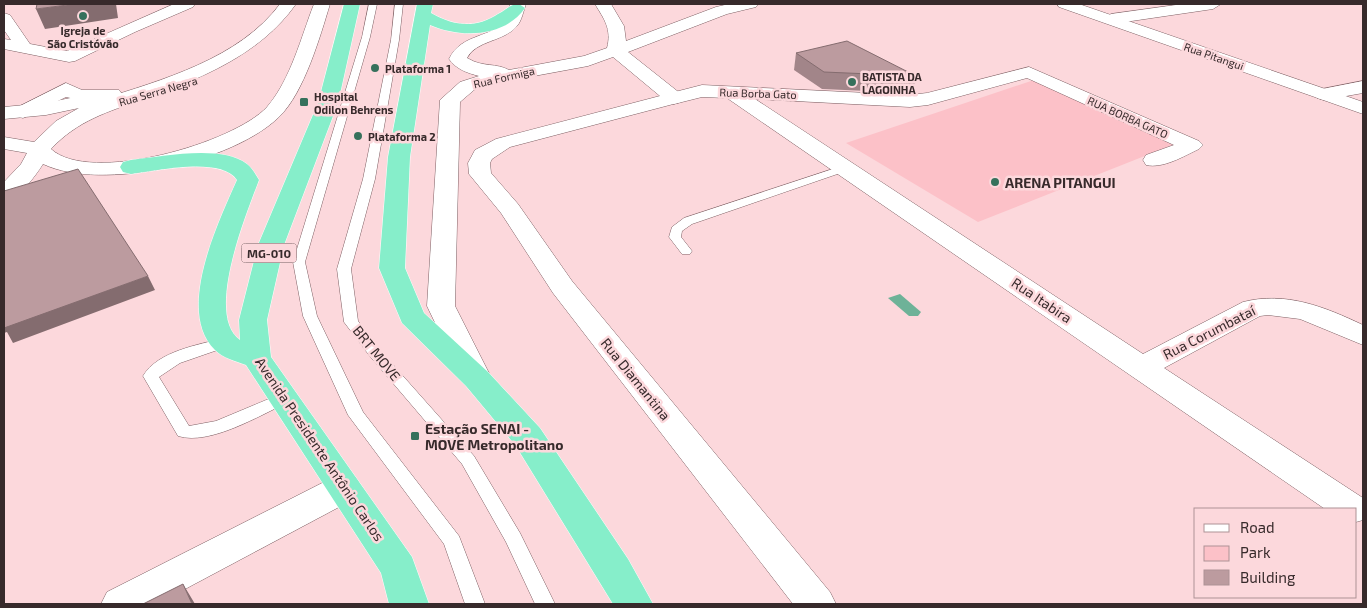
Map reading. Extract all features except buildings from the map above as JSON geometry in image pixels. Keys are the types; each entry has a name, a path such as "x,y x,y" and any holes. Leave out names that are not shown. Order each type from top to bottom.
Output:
{"highway":[{"name":"Avenida Presidente Antônio Carlos","path":"352,4 328,103 271,245 253,320 256,358 400,568 409,604"},
{"path":"425,9 436,24 469,30 501,22 518,6"},
{"path":"425,9 399,157 392,268 412,317 476,379 528,437 615,571 633,604"},
{"path":"131,167 212,161 228,164 240,170 248,180 220,251 216,272 212,322 224,343 256,358"}],"street":[{"path":"129,28 143,4"},
{"path":"4,44 69,57 129,28 188,4"},
{"name":"Rua Serra Negra","path":"110,99 189,67 251,27 271,4"},
{"path":"13,112 110,99 177,80 264,33 278,19 288,4"},
{"name":"Rua Serra Negra","path":"110,99 188,84 220,71 277,36 291,22 302,4"},
{"path":"4,143 39,149 50,160 62,164 104,168 131,167 187,157 254,128 273,113 285,98 322,4"},
{"path":"604,4 618,27 618,40 615,50 674,98"},
{"name":"Rua Formiga","path":"476,379 441,306 450,100 467,86 487,79 554,65 588,61 722,10 750,4"},
{"name":"Rua Pitangui","path":"1065,4 1363,108"},
{"path":"1111,19 1213,4"},
{"path":"518,6 513,20 508,26 466,48 460,53 458,59 465,66 477,70 530,70"},
{"path":"4,18 30,48"},
{"path":"554,65 591,50 609,38 618,27"},
{"path":"30,48 79,46 107,38"},
{"path":"66,89 69,57"},
{"path":"588,61 636,69"},
{"name":"Rua Borba Gato","path":"492,149 503,143 702,91 910,101 928,99 1029,72"},
{"name":"RUA BORBA GATO","path":"1029,72 1192,145 1154,160"},
{"path":"1324,94 1363,87"},
{"path":"66,89 72,94 110,99"},
{"path":"13,112 66,89"},
{"name":"Rua Itabira","path":"731,92 1351,508"},
{"path":"4,194 36,161 39,149 67,122 110,99"},
{"name":"Rua Diamantina","path":"492,149 484,155 479,163 480,174 510,209 562,288 816,604"},
{"path":"4,198 104,168"},
{"name":"Rua Corumbataí","path":"1142,367 1253,308 1269,305 1304,310 1363,336"},
{"path":"121,604 344,488"}],"lane":[{"path":"373,4 366,36 299,262 310,316 356,415 452,540 475,604"},
{"name":"BRT MOVE","path":"399,4 395,40 369,179 344,269 351,322 374,352 468,460 513,538 545,604"},
{"path":"686,251 675,237 676,230 688,221 845,168"},
{"path":"224,343 182,357 157,369 151,376 184,432 195,433 223,424 283,398"}],"green space":[{"name":"ARENA PITANGUI","path":"1037,79 1180,142 978,222 846,143"}],"shaded area":[{"path":"900,294 921,312 918,316 909,316 888,298"}],"place":[{"name":"Igreja de São Cristóvão","path":"83,16"},
{"name":"Plataforma 1","path":"375,68"},
{"name":"BATISTA DA LAGOINHA","path":"852,82"},
{"name":"Hospital Odilon Behrens","path":"304,102"},
{"name":"Plataforma 2","path":"358,136"},
{"name":"ARENA PITANGUI","path":"995,182"},
{"name":"Estação SENAI - MOVE Metropolitano","path":"415,436"}]}
